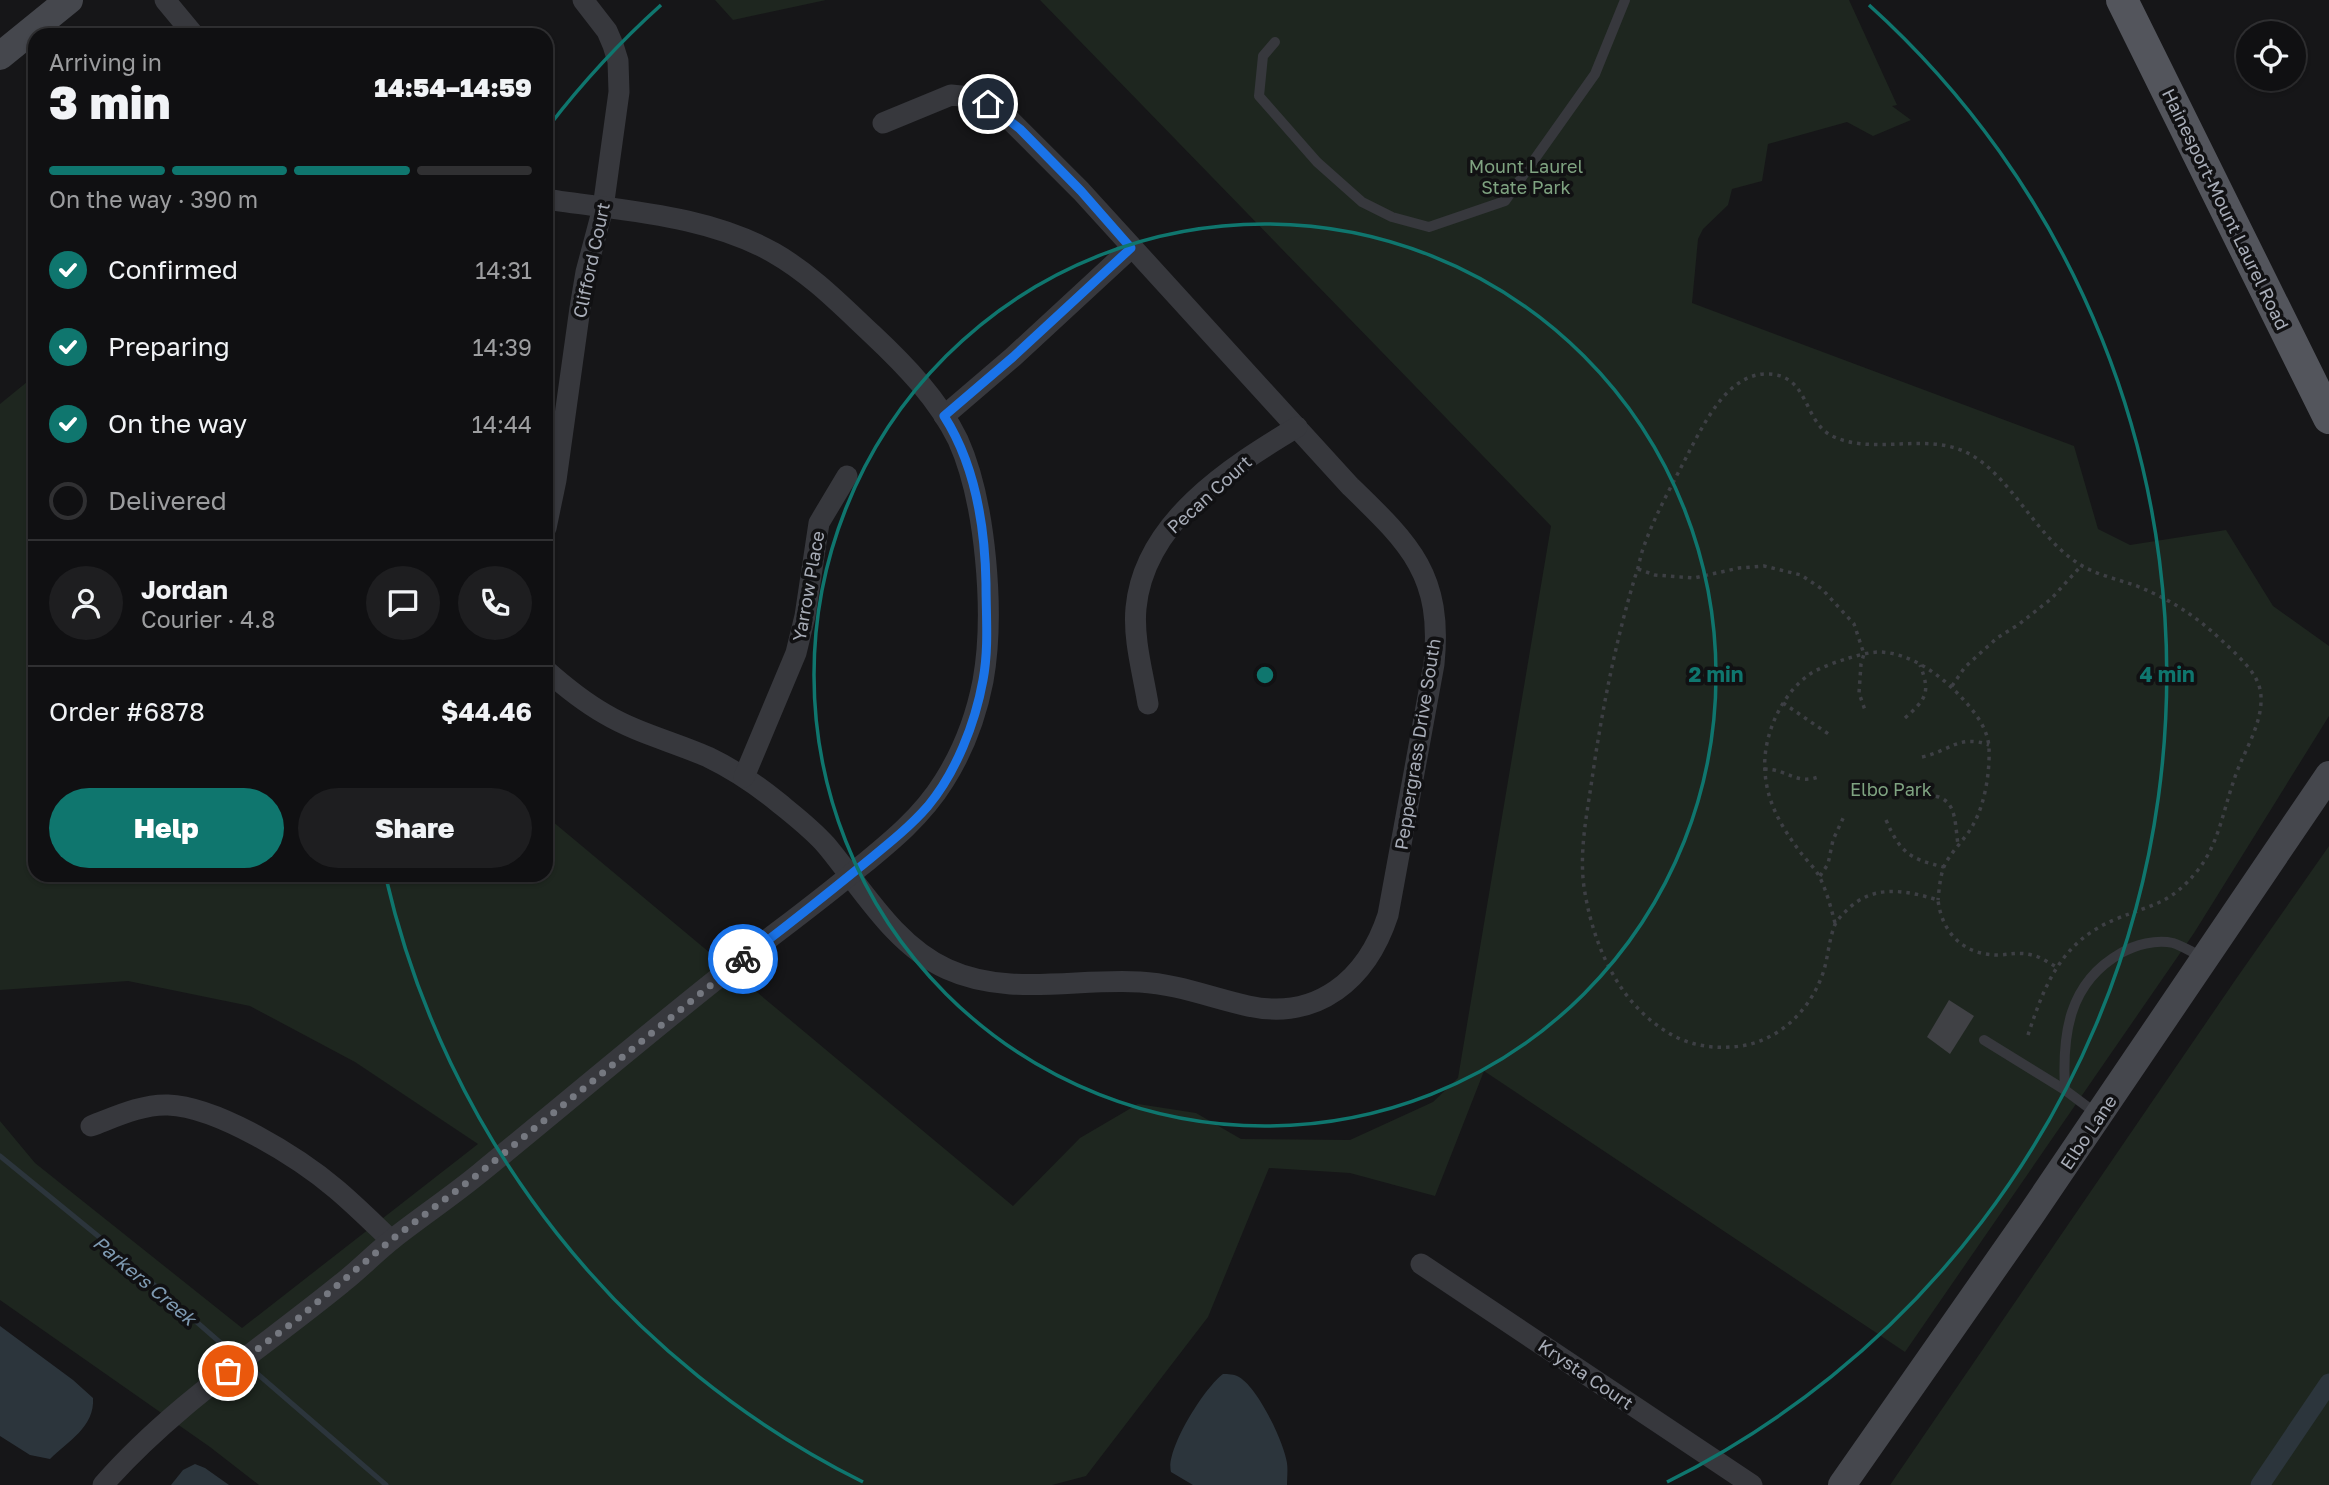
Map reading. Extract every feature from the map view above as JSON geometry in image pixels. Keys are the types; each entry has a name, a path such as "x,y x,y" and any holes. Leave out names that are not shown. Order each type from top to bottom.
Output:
{"main road":[{"name":"Hainesport-Mount Laurel Road","path":"2122,0 2329,418"}],"street":[{"path":"34,28 69,0"},
{"path":"165,0 188,28"},
{"name":"Clifford Court","path":"553,494 586,272 603,208 618,109 618,61 607,31 583,0"},
{"path":"0,56 28,33"},
{"name":"Peppergrass Drive South","path":"553,675 606,714 709,758 744,777 807,826 884,917 917,950 943,968 980,980 1022,985 1141,982 1270,1009 1290,1008 1329,995 1361,970 1382,935 1388,915 1436,643 1434,601 1409,547 1081,191 1020,129 988,104 971,97 951,95 883,124"},
{"path":"103,1485 164,1424 214,1381 347,1279 391,1240 477,1175 675,1012 886,846 928,806 958,758 977,707 986,654 987,615 980,512 964,455 944,416 916,379 826,291 773,252 742,237 711,227 553,200"},
{"path":"944,416 1013,357 1131,248"},
{"name":"Pecan Court","path":"1147,704 1136,608 1153,552 1176,521 1241,461 1297,427"},
{"name":"Yarrow Place","path":"744,777 796,653 808,604 819,523 847,476"},
{"name":"Elbo Lane","path":"1842,1485 2099,1115 2329,775"},
{"path":"91,1126 146,1107 169,1105 207,1114 252,1134 323,1179 391,1240"},
{"name":"Krysta Court","path":"1421,1264 1752,1485"}],"lane":[{"path":"1275,42 1263,56 1259,96 1317,162 1362,202 1392,217 1429,227 1505,201 1595,74 1625,0"},
{"path":"2065,1090 2065,1035 2074,1005 2088,979 2108,960 2131,947 2153,943 2172,943 2205,958"},
{"path":"1984,1040 2065,1090 2099,1115"}],"path":[{"path":"1938,901 1901,891 1884,891 1866,896 1851,906 1835,923 1823,975 1810,1003 1776,1035 1753,1044 1727,1048 1695,1045 1673,1036 1637,1007 1617,982 1603,956 1584,886 1582,855 1607,685 1644,546 1702,429 1735,384 1758,374 1779,375 1796,385 1824,429 1833,436 1884,444 1941,444 1964,451 1990,467 2042,531 2081,566 2173,602 2202,621 2245,663 2259,682 2262,702 2255,727 2235,774 2216,841 2203,864 2170,897 2098,928 2073,945 2057,967 2039,1003 2028,1035"},
{"path":"1638,569 1655,575 1694,578 1739,568 1764,566 1801,575 1822,589 1854,624 1864,654 1859,693 1866,713"},
{"path":"1952,686 1965,667 1997,638 2051,599 2081,566"},
{"path":"1835,923 1820,876 1801,854 1776,816 1768,797 1764,769 1769,735 1783,703 1793,689 1811,674 1835,662 1882,652 1919,663 1952,686 1982,724 1989,745 1989,770 1981,804 1973,825 1944,867 1938,901 1940,916 1947,931 1960,945 1974,952 2035,955 2057,967"},
{"path":"1905,718 1925,697 1928,686 1919,663"},
{"path":"1783,703 1830,735"},
{"path":"1922,757 1967,740 1977,740 1989,745"},
{"path":"1764,769 1773,769 1804,781 1821,776"},
{"path":"1919,795 1946,799 1953,813 1958,847"},
{"path":"1820,876 1828,864 1833,840 1845,814"},
{"path":"1886,820 1897,844 1907,853 1929,864 1944,867"}],"green space":[{"path":"715,0 826,0 733,20"},
{"path":"1040,0 1849,0 1897,105 1892,106 1911,120 1873,136 1847,122 1768,144 1762,181 1732,189 1728,205 1703,229 1698,239 1692,303 2074,446 2098,529 2130,545 2226,530 2273,606 2329,646 2329,716 2194,933 1905,1352 1484,1071 1435,1196 1350,1173 1269,1168 1208,1317 1086,1476 1052,1485 259,1485 210,1447 0,1300 0,1121 35,1163 242,1328 478,1144 355,1062 250,1006 128,981 0,990 0,404 27,382 28,882 553,882 553,822 1013,1206 1080,1138 1138,1104 1196,1113 1241,1139 1350,1140 1433,1102 1458,1078 1551,526"},
{"path":"2329,846 2329,1485 1890,1485 2236,979"}],"shaded area":[{"path":"0,1326 93,1398 90,1417 85,1425 50,1459 30,1455 0,1436"},
{"path":"1223,1374 1239,1377 1262,1404 1276,1429 1285,1454 1287,1485 1193,1485 1171,1472 1174,1449 1180,1435 1206,1392"},
{"path":"195,1464 229,1485 171,1485 183,1470"}],"building":[{"path":"1949,1000 1974,1016 1950,1054 1927,1037"}],"waterway":[{"name":"Parkers Creek","path":"0,1156 98,1236 238,1358"},
{"name":"Parkers Creek","path":"246,1364 386,1485"},
{"name":"Parkers Creek","path":"2260,1485 2329,1383"}],"way so far":[{"path":"228,1371 269,1342 391,1240 451,1196 743,959"}],"route":[{"path":"743,959 897,836 928,806 958,758 977,707 983,680 987,626 986,570 974,483 952,428 944,416 1013,357 1131,248 1081,191 1020,129 988,104"}],"park label":[{"name":"Mount Laurel State Park","path":"1526,176"},
{"name":"Elbo Park","path":"1891,789"}]}
